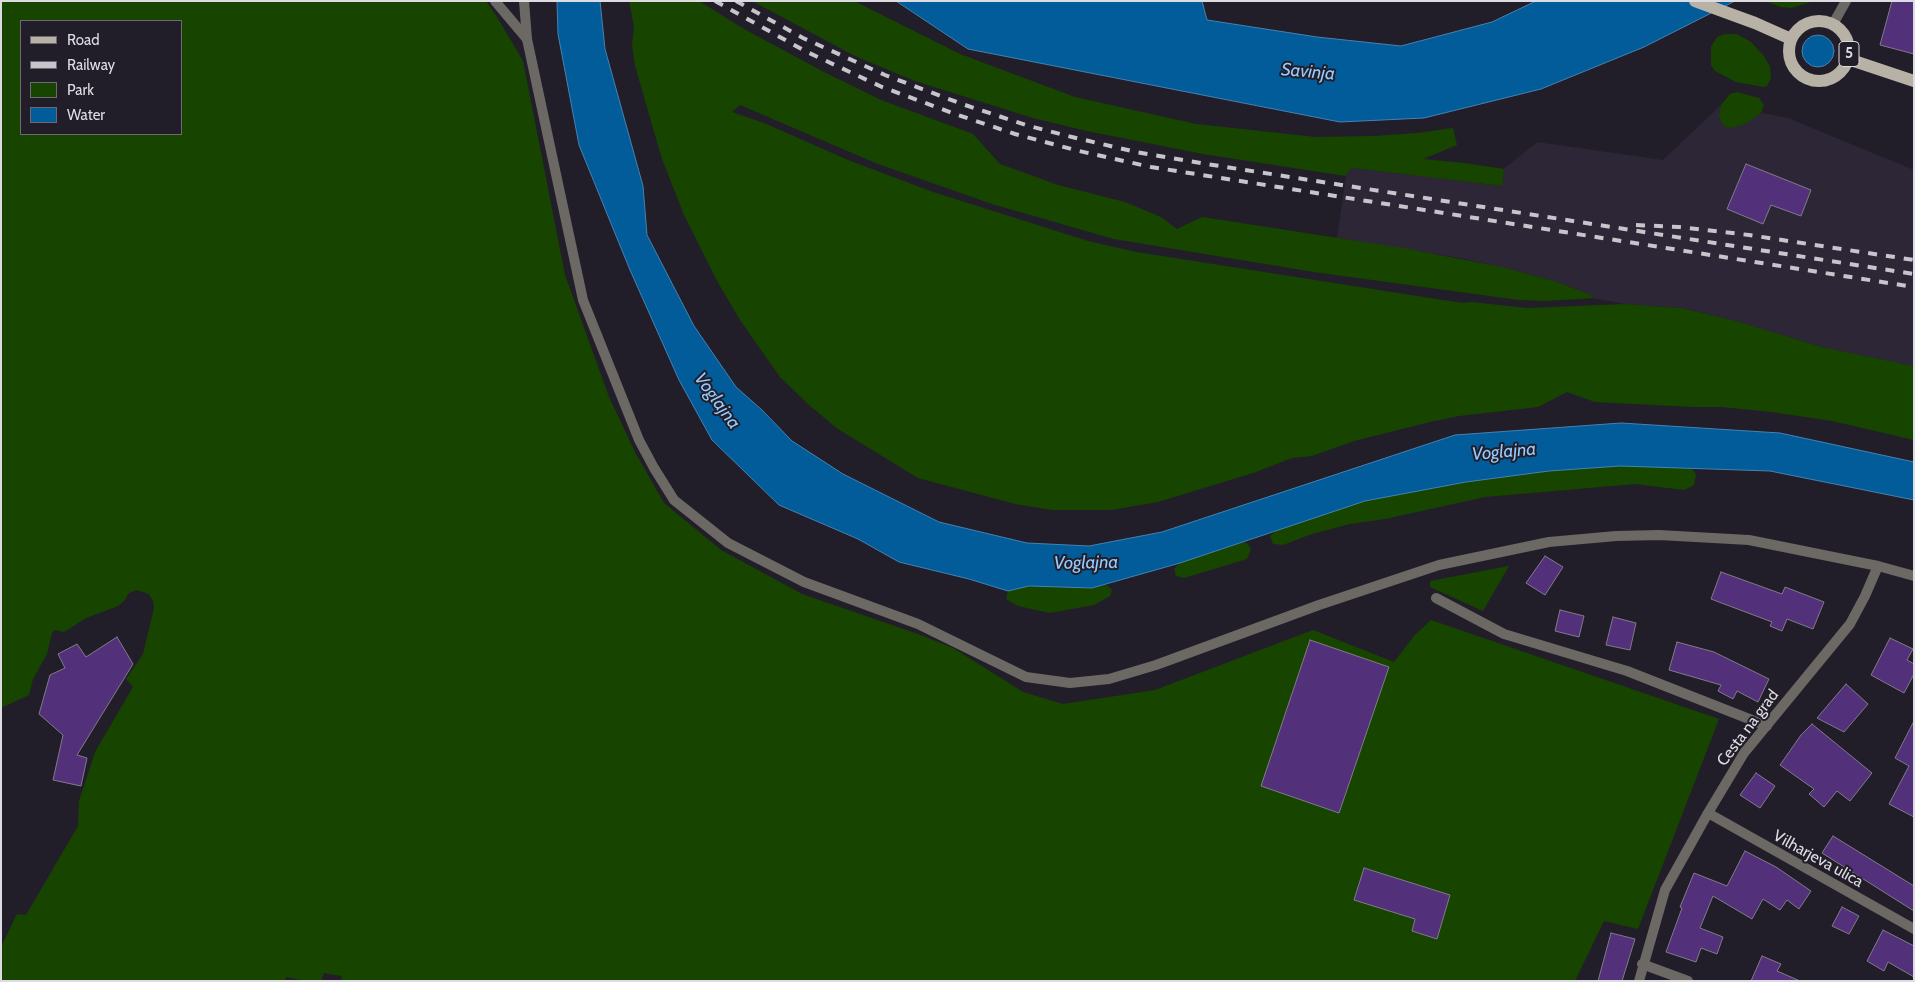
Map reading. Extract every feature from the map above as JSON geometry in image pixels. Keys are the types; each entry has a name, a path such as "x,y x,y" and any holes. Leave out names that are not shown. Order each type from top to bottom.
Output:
{"main road":[{"path":"1696,1 1791,39"},
{"name":"5","path":"1813,21 1824,21 1833,24 1845,35 1848,43 1848,59 1839,74 1831,79 1813,81 1805,78 1797,73 1788,57 1791,39 1796,30 1804,24 1813,21"},
{"name":"5","path":"1848,59 1914,81"}],"street":[{"path":"495,1 527,39"},
{"path":"524,1 527,39 583,300 639,440 674,500 728,543 804,582 918,624 1026,677 1070,683 1109,679 1156,666 1319,605 1439,565 1549,542 1616,536 1660,535 1749,540 1878,566 1914,576"},
{"path":"1833,24 1846,1"},
{"name":"Cesta na grad","path":"1638,981 1665,890 1708,813 1744,753 1850,624 1878,566"},
{"path":"1436,598 1504,634 1627,671 1767,726"},
{"name":"Vilharjeva ulica","path":"1708,813 1914,929"},
{"path":"1642,964 1688,981"}],"shaded area":[{"path":"1721,105 1788,118 1914,170 1914,366 1822,347 1736,321 1682,308 1625,304 1594,298 1589,294 1554,281 1502,267 1460,258 1337,238 1346,176 1349,170 1354,168 1502,186 1504,169 1537,142 1663,160"}],"green space":[{"path":"1,1 486,1 523,61 565,275 609,397 636,454 664,503 721,550 802,594 953,648 1023,692 1063,704 1155,690 1313,630 1394,662 1414,636 1431,620 1719,719 1638,929 1604,921 1575,981 341,981 342,976 324,973 321,981 306,981 286,977 285,981 1,981 1,947 17,914 26,915 78,826 79,801 95,752 133,687 126,679 143,654 154,608 149,594 137,590 129,593 118,606 86,618 64,632 55,630 52,633 47,654 33,679 29,695 1,708"},
{"path":"629,1 699,1 744,29 881,100 973,134 1000,164 1058,185 1125,202 1161,217 1177,229 1202,217 1403,248 1502,267 1554,281 1589,294 1594,298 1545,301 1519,300 1314,272 1114,239 992,204 878,164 740,105 732,112 764,123 848,160 933,192 1088,241 1136,252 1462,303 1471,302 1527,308 1625,304 1681,308 1736,321 1822,347 1914,366 1914,440 1832,421 1772,412 1721,407 1595,402 1567,392 1538,407 1459,416 1434,421 1354,441 1312,456 1292,458 1253,473 1158,502 1111,510 1052,510 1015,504 918,478 838,429 809,405 780,377 740,320 716,279 684,215 662,159 635,66 632,45 634,26"},
{"path":"752,1 854,1 960,54 1075,97 1196,124 1316,137 1374,136 1453,128 1457,145 1423,159 1504,169 1502,186 1354,168 1349,170 1346,176 1203,154 1087,131 1033,118 915,81 855,56"},
{"path":"1814,1 1791,8 1781,7 1768,2"},
{"path":"1725,34 1737,34 1751,42 1764,56 1770,67 1771,78 1767,86 1736,82 1715,71 1711,65 1711,47 1717,37"},
{"path":"1737,92 1759,98 1764,105 1761,113 1745,124 1731,128 1724,126 1719,117 1721,105 1730,94"},
{"path":"1620,466 1665,466 1692,469 1696,474 1694,485 1684,490 1635,484 1485,497 1385,519 1350,524 1312,534 1283,545 1273,544 1270,536 1279,529 1365,501 1466,482 1549,471"},
{"path":"1244,542 1251,549 1247,559 1184,578 1176,576 1174,569 1180,563"},
{"path":"1509,566 1483,611 1430,587 1430,581"},
{"path":"1107,585 1112,590 1110,596 1094,605 1050,613 1018,606 1006,599 1008,591 1029,586 1092,588"}],"water":[{"name":"Voglajna","path":"557,1 600,1 605,49 643,186 647,235 694,326 736,387 792,441 843,474 939,522 1027,543 1089,546 1162,532 1455,435 1621,423 1780,433 1914,462 1914,500 1770,471 1620,466 1549,471 1466,482 1365,501 1180,563 1092,588 1029,586 1008,591 969,579 899,562 858,539 779,505 712,440 679,380 630,270 579,145 558,34"},
{"name":"Savinja","path":"896,1 1202,1 1207,20 1317,37 1401,46 1492,22 1536,1 1735,1 1644,47 1541,89 1424,118 1340,122 968,49"},
{"path":"1818,35 1824,36 1829,40 1833,45 1833,57 1829,62 1824,66 1818,67 1812,66 1807,62 1803,57 1802,51 1803,45 1807,40 1812,36"}],"building":[{"path":"1892,1 1914,1 1914,54 1880,45"},
{"path":"1746,164 1811,190 1801,216 1771,205 1763,224 1727,209"},
{"path":"1545,556 1563,567 1545,595 1526,583"},
{"path":"1721,572 1782,594 1785,587 1824,602 1813,629 1787,619 1782,631 1770,626 1772,622 1711,599"},
{"path":"1560,610 1584,616 1579,637 1555,631"},
{"path":"1613,617 1636,623 1630,650 1606,645"},
{"path":"117,637 133,664 77,755 87,758 81,786 53,780 63,735 39,714 50,675 65,668 58,654 77,644 86,657"},
{"path":"1890,638 1913,649 1907,660 1914,664 1914,674 1904,693 1871,675"},
{"path":"1310,640 1389,667 1339,813 1261,786"},
{"path":"1677,642 1714,652 1769,679 1758,702 1737,691 1733,699 1718,691 1721,685 1669,670"},
{"path":"1846,684 1868,704 1844,732 1817,718"},
{"path":"1914,721 1914,817 1889,804 1909,766 1895,758"},
{"path":"1812,724 1872,773 1850,801 1837,791 1824,807 1809,794 1814,789 1780,765 1801,735"},
{"path":"1756,773 1775,786 1760,808 1740,795"},
{"path":"1833,836 1914,886 1914,911 1822,853"},
{"path":"1745,851 1776,867 1811,891 1799,909 1787,900 1780,910 1763,899 1752,919 1713,896 1700,928 1723,937 1717,954 1701,948 1696,962 1666,952 1682,908 1680,907 1694,873 1727,886"},
{"path":"1364,868 1450,895 1437,939 1412,931 1415,919 1354,900"},
{"path":"1842,907 1859,916 1849,934 1832,926"},
{"path":"1883,930 1914,946 1914,977 1888,962 1884,971 1867,961"},
{"path":"1611,933 1635,939 1622,981 1598,981"},
{"path":"1762,956 1781,964 1777,971 1800,981 1751,981"}],"railway":[{"path":"715,1 805,51 882,87 1015,134 1079,151 1151,167 1914,287"},
{"path":"736,1 803,38 885,75 962,104 1029,126 1136,152 1914,274"},
{"path":"1636,225 1679,227 1749,235 1914,260"}]}
